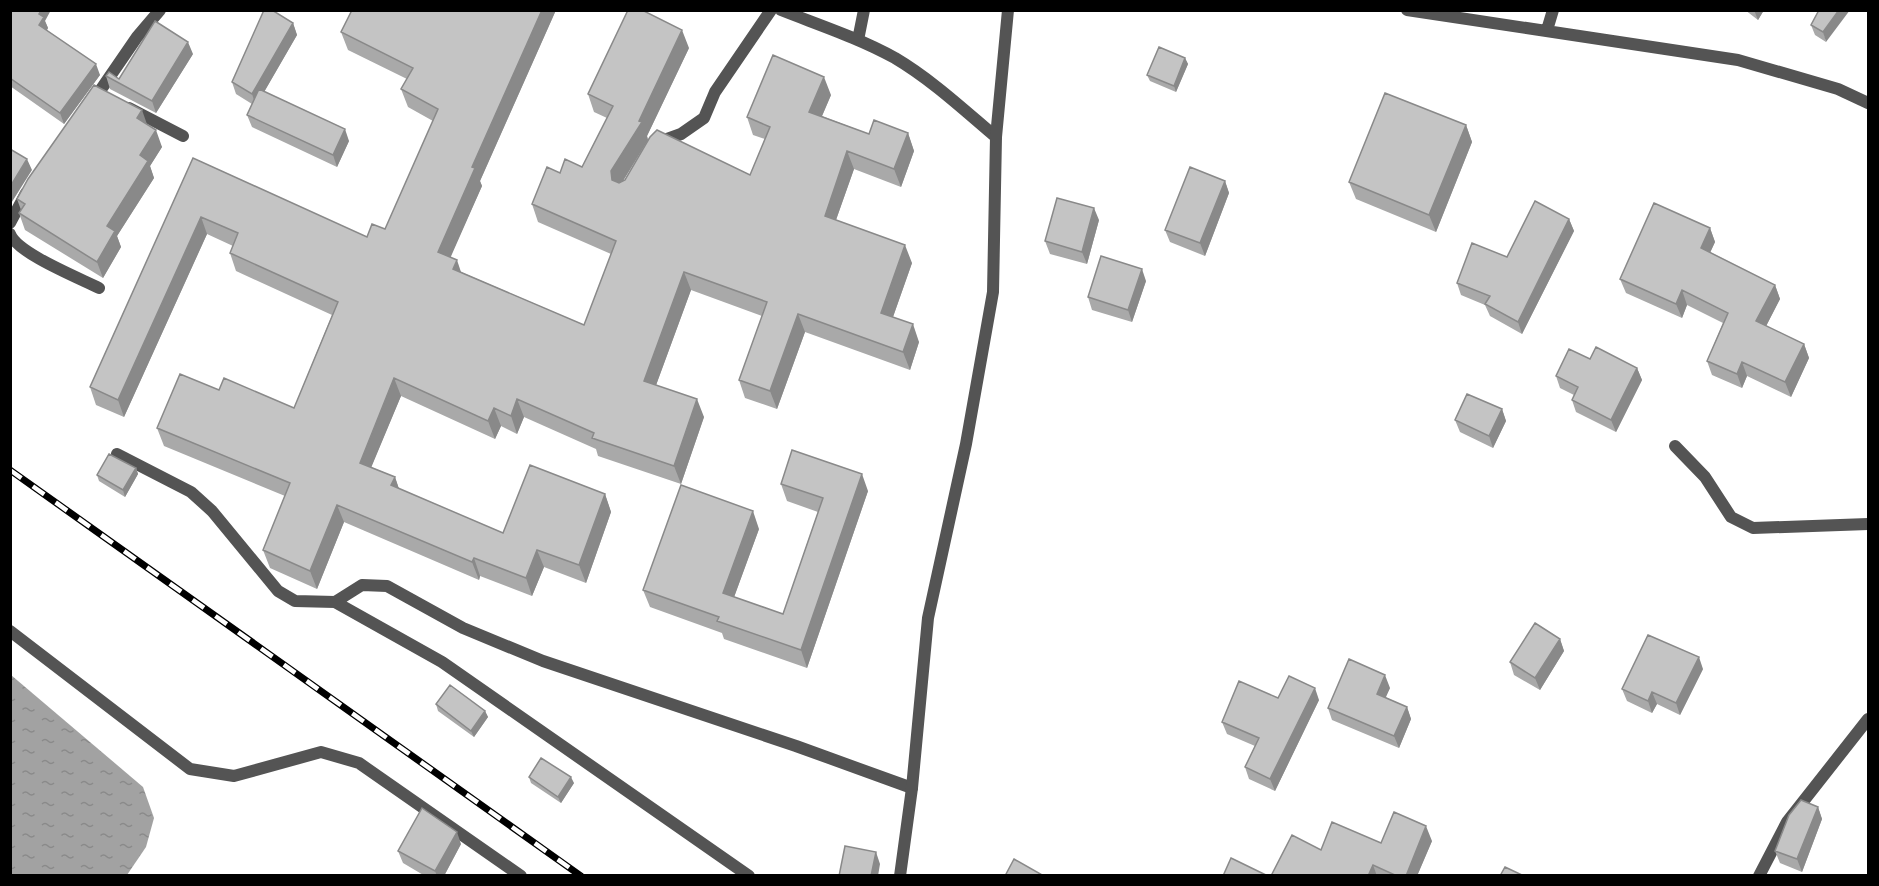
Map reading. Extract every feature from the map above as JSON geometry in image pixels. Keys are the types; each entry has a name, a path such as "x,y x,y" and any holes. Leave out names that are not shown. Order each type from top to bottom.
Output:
{"street":[{"path":"86,110 109,98 137,37 160,10"},
{"path":"651,150 660,140 681,134 704,118 715,92 771,10"},
{"path":"781,10 858,40 896,59 996,137"},
{"path":"858,40 864,10"},
{"path":"900,876 912,788 928,618 966,444 993,292 996,137 1008,10"},
{"path":"1407,10 1738,60 1838,89 1869,103"},
{"path":"1547,30 1552,10"},
{"path":"109,98 183,136"},
{"path":"10,223 34,182"},
{"path":"10,234 12,240 25,250 99,288"},
{"path":"1675,446 1705,477 1738,522 1753,528 1869,524"},
{"path":"117,454 191,492 212,511 278,591 295,601 335,602 442,662 749,876"},
{"path":"335,602 362,585 387,586 463,628 543,661 796,746 912,788"},
{"path":"10,631 190,769 234,776 321,752 359,763 521,876"},
{"path":"1759,876 1787,822 1869,719"}],"water":[{"path":"11,675 143,787 154,818 146,847 127,875 11,875"}],"building":[{"path":"10,10 41,10 39,14 44,17 39,25 96,64 60,113 10,78"},
{"path":"264,10 272,10 293,23 252,94 232,82"},
{"path":"352,10 542,10 472,167 475,168 438,252 457,260 453,269 584,325 616,241 532,204 547,167 560,173 565,159 582,167 613,106 588,94 628,10 642,10 682,30 639,121 642,122 611,171 612,180 619,183 625,180 650,137 657,130 750,175 770,127 747,117 773,55 824,77 809,112 869,134 874,120 908,133 894,169 847,151 825,216 905,245 881,313 913,324 903,352 798,314 770,391 739,380 767,302 684,272 644,381 697,399 674,466 592,438 594,433 517,399 511,416 494,408 488,421 394,378 360,463 395,477 391,485 503,533 530,465 605,494 579,565 537,550 526,578 474,558 472,562 337,505 310,571 263,550 290,483 157,428 180,374 219,390 224,378 294,408 338,302 230,253 238,233 201,217 118,400 90,387 193,158 367,237 372,224 385,229 438,109 401,89 413,68 341,32"},
{"path":"1819,10 1839,10 1823,32 1811,25"},
{"path":"155,21 188,42 152,101 106,76 109,72 119,79"},
{"path":"1159,47 1185,58 1174,86 1147,75"},
{"path":"94,85 142,110 137,118 156,130 140,155 148,161 107,226 115,231 97,262 19,213 25,204 17,199 28,179"},
{"path":"259,89 345,129 333,155 247,115"},
{"path":"1385,93 1466,125 1429,215 1349,182"},
{"path":"10,149 27,159 10,187"},
{"path":"1190,167 1225,181 1200,243 1165,230"},
{"path":"1057,198 1094,208 1082,252 1045,241"},
{"path":"1535,201 1569,219 1518,322 1485,304 1490,296 1457,283 1472,243 1507,257"},
{"path":"1654,203 1710,228 1701,248 1775,285 1756,321 1804,344 1785,382 1742,362 1737,374 1707,361 1728,313 1682,290 1676,304 1620,279"},
{"path":"1101,256 1142,269 1128,310 1088,297"},
{"path":"1596,347 1637,368 1611,420 1572,400 1578,387 1556,376 1569,349 1590,359"},
{"path":"1467,394 1502,409 1489,436 1455,420"},
{"path":"792,450 862,474 801,650 717,621 719,617 643,590 681,485 753,511 723,593 783,614 823,498 781,484"},
{"path":"109,454 136,468 123,490 97,475"},
{"path":"1535,623 1560,639 1535,678 1510,662"},
{"path":"1648,635 1699,657 1676,703 1652,692 1648,701 1622,689"},
{"path":"1349,659 1385,675 1377,694 1407,707 1394,736 1328,708"},
{"path":"1289,676 1315,688 1270,779 1245,767 1259,738 1222,722 1239,681 1278,698"},
{"path":"450,685 485,711 471,731 436,704"},
{"path":"541,758 571,777 558,797 529,777"},
{"path":"1801,800 1818,807 1797,859 1775,851 1789,815"},
{"path":"422,808 457,832 435,871 398,851"},
{"path":"1394,812 1426,826 1406,876 1397,876 1373,865 1368,876 1271,876 1292,835 1321,850 1332,822 1381,843"},
{"path":"845,846 876,852 871,876 839,876"},
{"path":"1231,858 1268,876 1223,876"},
{"path":"1014,859 1044,876 1005,876"},
{"path":"1505,867 1524,876 1500,876"}],"railway":[{"path":"10,470 581,876"}]}
